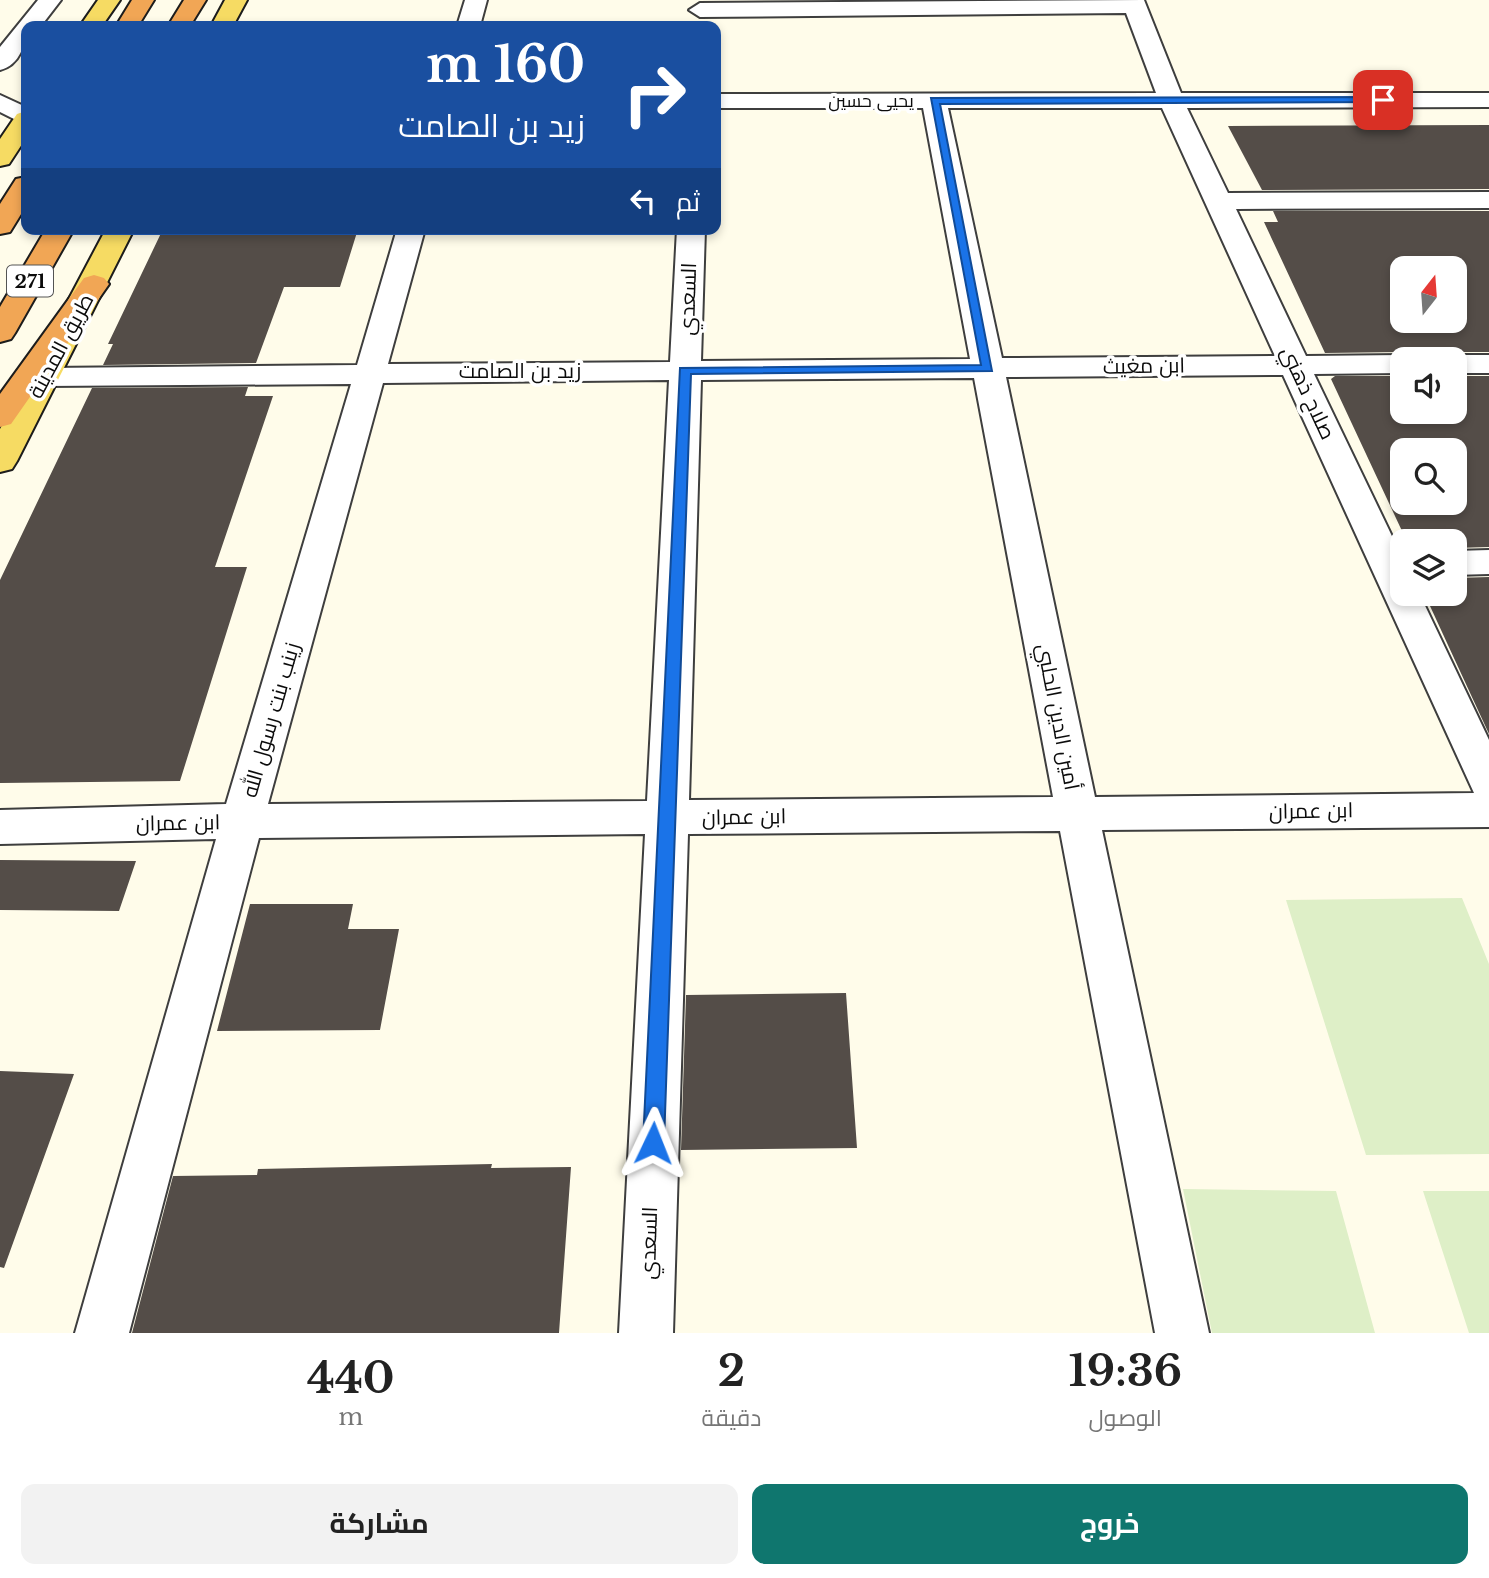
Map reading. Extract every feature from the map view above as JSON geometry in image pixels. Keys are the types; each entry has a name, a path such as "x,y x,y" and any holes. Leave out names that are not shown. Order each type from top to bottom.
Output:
{"highway":[{"path":"130,21 143,0"},
{"path":"182,21 195,0"},
{"path":"0,226 21,193"},
{"name":"271","path":"0,333 57,235"},
{"path":"0,417 94,284"}],"main road":[{"path":"94,21 109,0"},
{"path":"225,21 236,0"},
{"path":"2,153 21,125"},
{"name":"طريق المدينة","path":"0,461 46,377 117,235"}],"street":[{"path":"34,21 50,0"},
{"path":"470,21 476,0"},
{"path":"700,12 1134,3"},
{"name":"صلاح ذهني","path":"1134,3 1171,100 1294,364 1390,556"},
{"path":"0,63 21,37"},
{"name":"أمين الدين الحلبي","path":"934,100 991,368 1077,814 1182,1333"},
{"name":"يحيى حسين","path":"721,101 1489,100"},
{"path":"0,102 21,115"},
{"path":"1218,201 1489,200"},
{"name":"زينب بنت رسول الله","path":"102,1333 242,821 409,235"},
{"name":"السعدي","path":"646,1333 691,235"},
{"name":"ابن مغيث","path":"991,368 1390,364"},
{"path":"1467,364 1489,364"},
{"name":"زيد بن الصامت","path":"46,377 991,368"},
{"path":"1467,563 1489,562"},
{"name":"صلاح ذهني","path":"1412,606 1489,783"},
{"name":"ابن عمران","path":"0,827 242,821 1489,810"}],"green space":[{"path":"1462,898 1489,964 1489,1154 1366,1155 1286,900"},
{"path":"1183,1189 1336,1191 1375,1333 1212,1333"},
{"path":"1423,1191 1489,1191 1489,1333 1469,1333"}],"building":[{"path":"1489,125 1489,189 1262,190 1228,126"},
{"path":"1273,211 1489,211 1489,352 1467,352 1467,347 1390,347 1390,352 1325,353 1264,222 1278,222"},
{"path":"160,235 356,235 340,287 284,287 256,363 103,365 113,344 108,344"},
{"path":"1335,376 1390,376 1390,424 1467,424 1467,376 1489,376 1489,547 1467,548 1467,529 1401,529 1395,515 1467,515 1467,438 1390,438 1390,505 1331,379"},
{"path":"248,387 245,396 273,396 215,567 247,567 180,781 0,783 0,580 92,388"},
{"path":"1489,577 1489,734 1430,606 1467,606 1467,578"},
{"path":"0,860 136,861 119,911 0,910"},
{"path":"250,904 353,904 348,929 399,929 380,1030 217,1031"},
{"path":"846,993 857,1148 681,1150 686,995"},
{"path":"0,1071 74,1074 4,1268 0,1267"},
{"path":"492,1164 491,1168 571,1167 559,1333 132,1333 173,1176 257,1175 258,1169"}],"route":[{"path":"653,1143 685,370 988,368 934,100 1383,100"}]}
